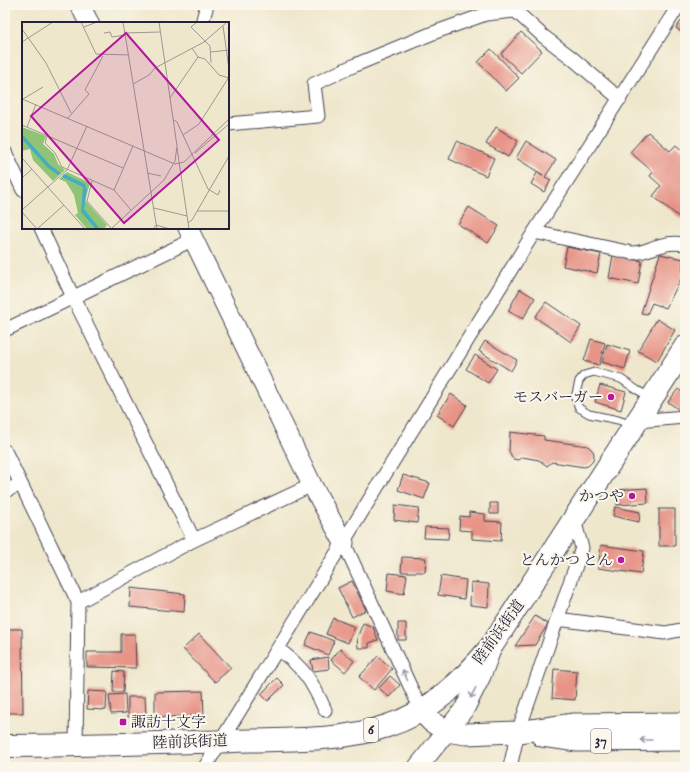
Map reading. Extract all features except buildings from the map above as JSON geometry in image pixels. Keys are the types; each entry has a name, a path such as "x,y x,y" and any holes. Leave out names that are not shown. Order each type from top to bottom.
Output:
{"highway":[{"name":"陸前浜街道","path":"5,746 76,746 318,738 350,734 388,726 421,710 458,683 478,664 493,644 685,347"}],"main road":[{"name":"37","path":"421,710 431,721 446,731 466,734 518,732 574,724 685,723"},
{"name":"37","path":"518,732 578,741 685,740"}],"street":[{"path":"80,5 88,22"},
{"path":"202,22 207,5"},
{"path":"205,767 534,232 620,100 679,5"},
{"path":"229,124 318,116 314,84 355,65 433,33 486,14 512,8 543,36 572,58 620,100"},
{"path":"5,152 22,188"},
{"path":"41,229 73,297 194,540"},
{"path":"534,232 632,253 639,253 662,245 685,244"},
{"path":"5,330 73,297 191,234 312,485 344,543 421,710"},
{"path":"636,424 685,417"},
{"path":"5,451 78,602 76,746"},
{"path":"5,491 21,484"},
{"path":"78,602 194,540 312,485"},
{"path":"510,767 518,732 582,548 574,520"},
{"path":"557,619 665,632 685,629"},
{"path":"418,767 465,708 481,676 493,644"},
{"path":"278,649 293,660 306,673 325,710"}],"lane":[{"path":"636,424 589,414 579,408 575,398 579,381 584,374 594,372 621,379 652,398"}],"place":[{"name":"モスバーガー","path":"611,397"},
{"name":"かつや","path":"632,496"},
{"name":"とんかつ とん","path":"621,560"},
{"name":"諏訪十文字","path":"123,722"}]}
